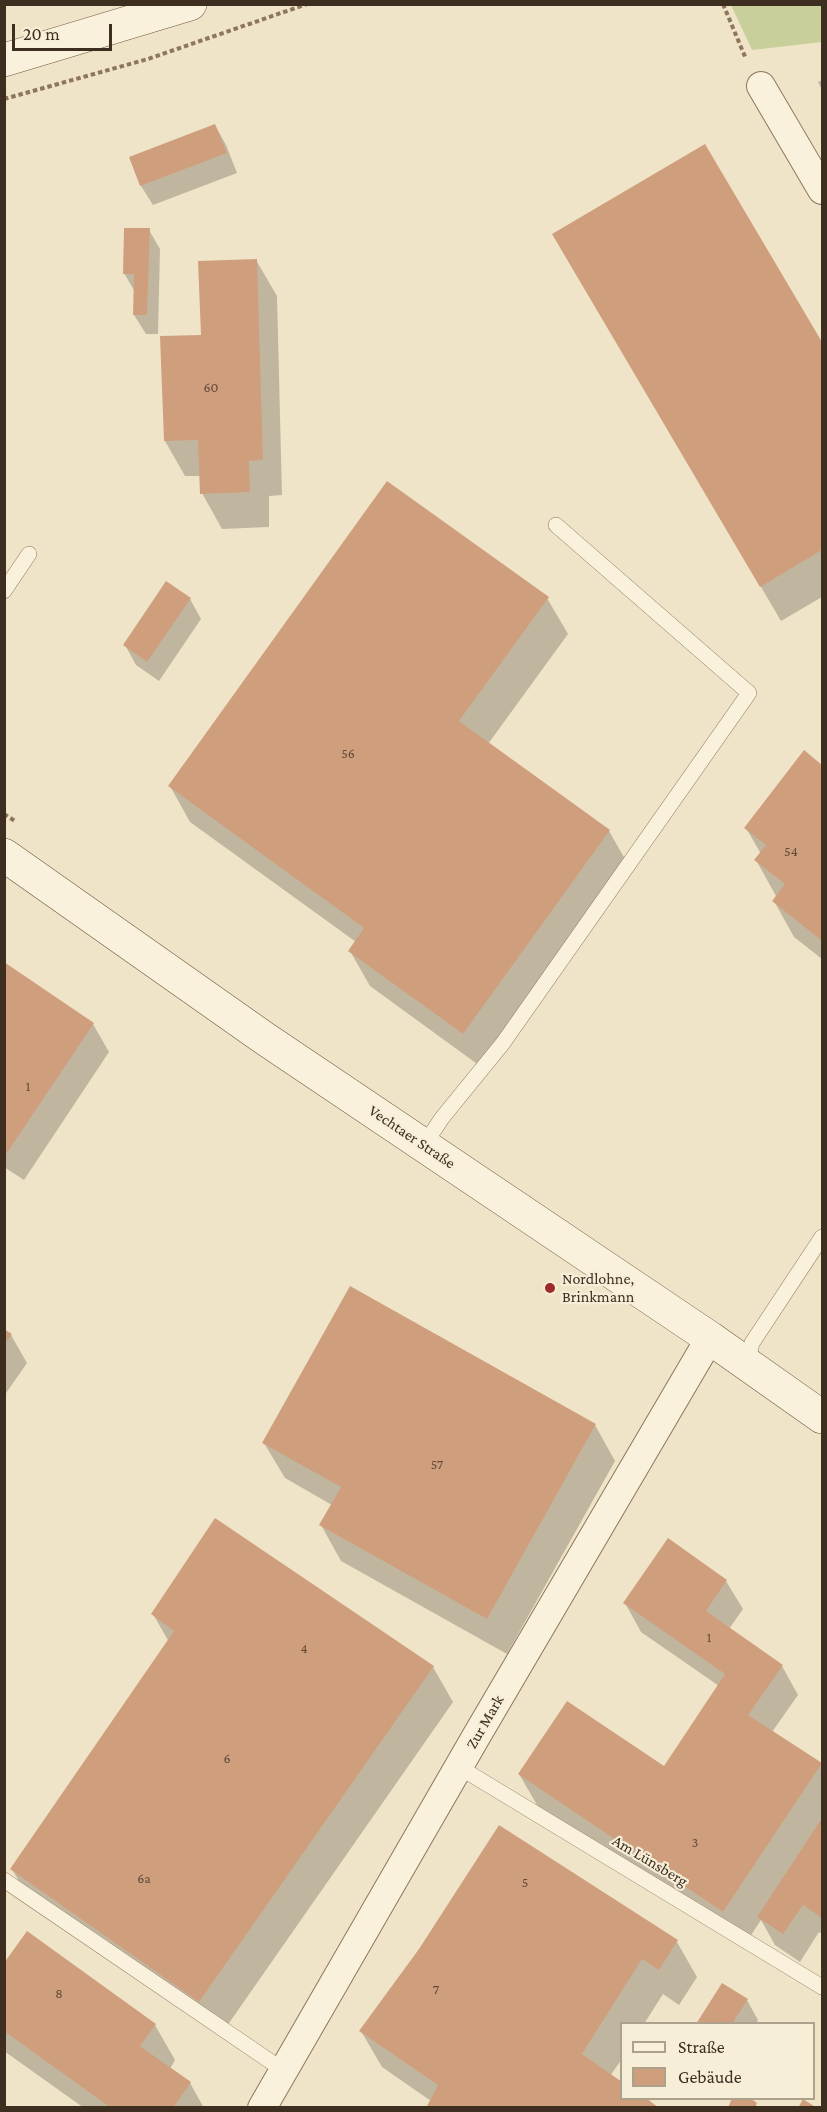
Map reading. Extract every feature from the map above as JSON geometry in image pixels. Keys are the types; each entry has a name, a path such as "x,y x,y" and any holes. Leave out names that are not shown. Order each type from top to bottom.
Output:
{"main road":[{"path":"4,60 190,4"},
{"name":"Vechtaer Straße","path":"4,855 264,1038 710,1338 822,1417"}],"street":[{"path":"761,86 822,189"},
{"name":"Zur Mark","path":"262,2108 710,1338"}],"lane":[{"path":"424,1145 442,1118 503,1043 749,693 556,525"},
{"path":"4,591 29,554"},
{"path":"747,1364 752,1343 822,1237"},
{"name":"Am Lünsberg","path":"459,1767 822,1987"},
{"path":"4,1880 283,2070"}],"path":[{"path":"4,99 148,59 307,4"},
{"path":"723,4 743,52 761,86"}],"green space":[{"path":"731,5 822,5 822,42 752,50"}],"building":[{"path":"215,124 227,153 140,186 129,157"},
{"path":"705,144 822,342 822,550 760,587 552,234"},
{"path":"124,228 150,228 147,315 133,315 134,274 123,274"},
{"path":"257,259 263,460 249,461 250,492 200,494 198,440 164,441 160,336 201,335 198,261"},
{"path":"387,481 549,597 459,721 610,830 463,1034 348,951 364,928 168,786"},
{"path":"166,581 191,598 147,662 123,645"},
{"path":"804,750 822,765 822,941 772,901 785,884 754,860 766,845 744,828"},
{"path":"4,962 94,1023 7,1153 4,1151"},
{"path":"350,1286 596,1424 487,1619 319,1525 341,1487 262,1443"},
{"path":"4,1329 12,1334 4,1345"},
{"path":"215,1518 434,1666 199,2002 10,1869 174,1631 151,1614"},
{"path":"668,1538 727,1580 706,1611 783,1665 748,1715 822,1763 723,1912 518,1774 567,1701 664,1766 725,1674 623,1603"},
{"path":"822,1818 822,1918 803,1905 783,1934 757,1917"},
{"path":"499,1825 678,1940 659,1970 642,1959 582,2054 620,2081 620,2100 649,2100 659,2108 426,2108 438,2085 359,2031 419,1949"},
{"path":"27,1931 156,2024 140,2046 191,2082 173,2108 111,2108 4,2031 4,1963"},
{"path":"722,1983 748,1999 733,2022 697,2022"},
{"path":"731,2100 753,2100 757,2103 755,2108 728,2108"},
{"path":"805,2100 817,2108 798,2108"}],"place":[{"name":"Nordlohne, Brinkmann","path":"550,1288"}]}
